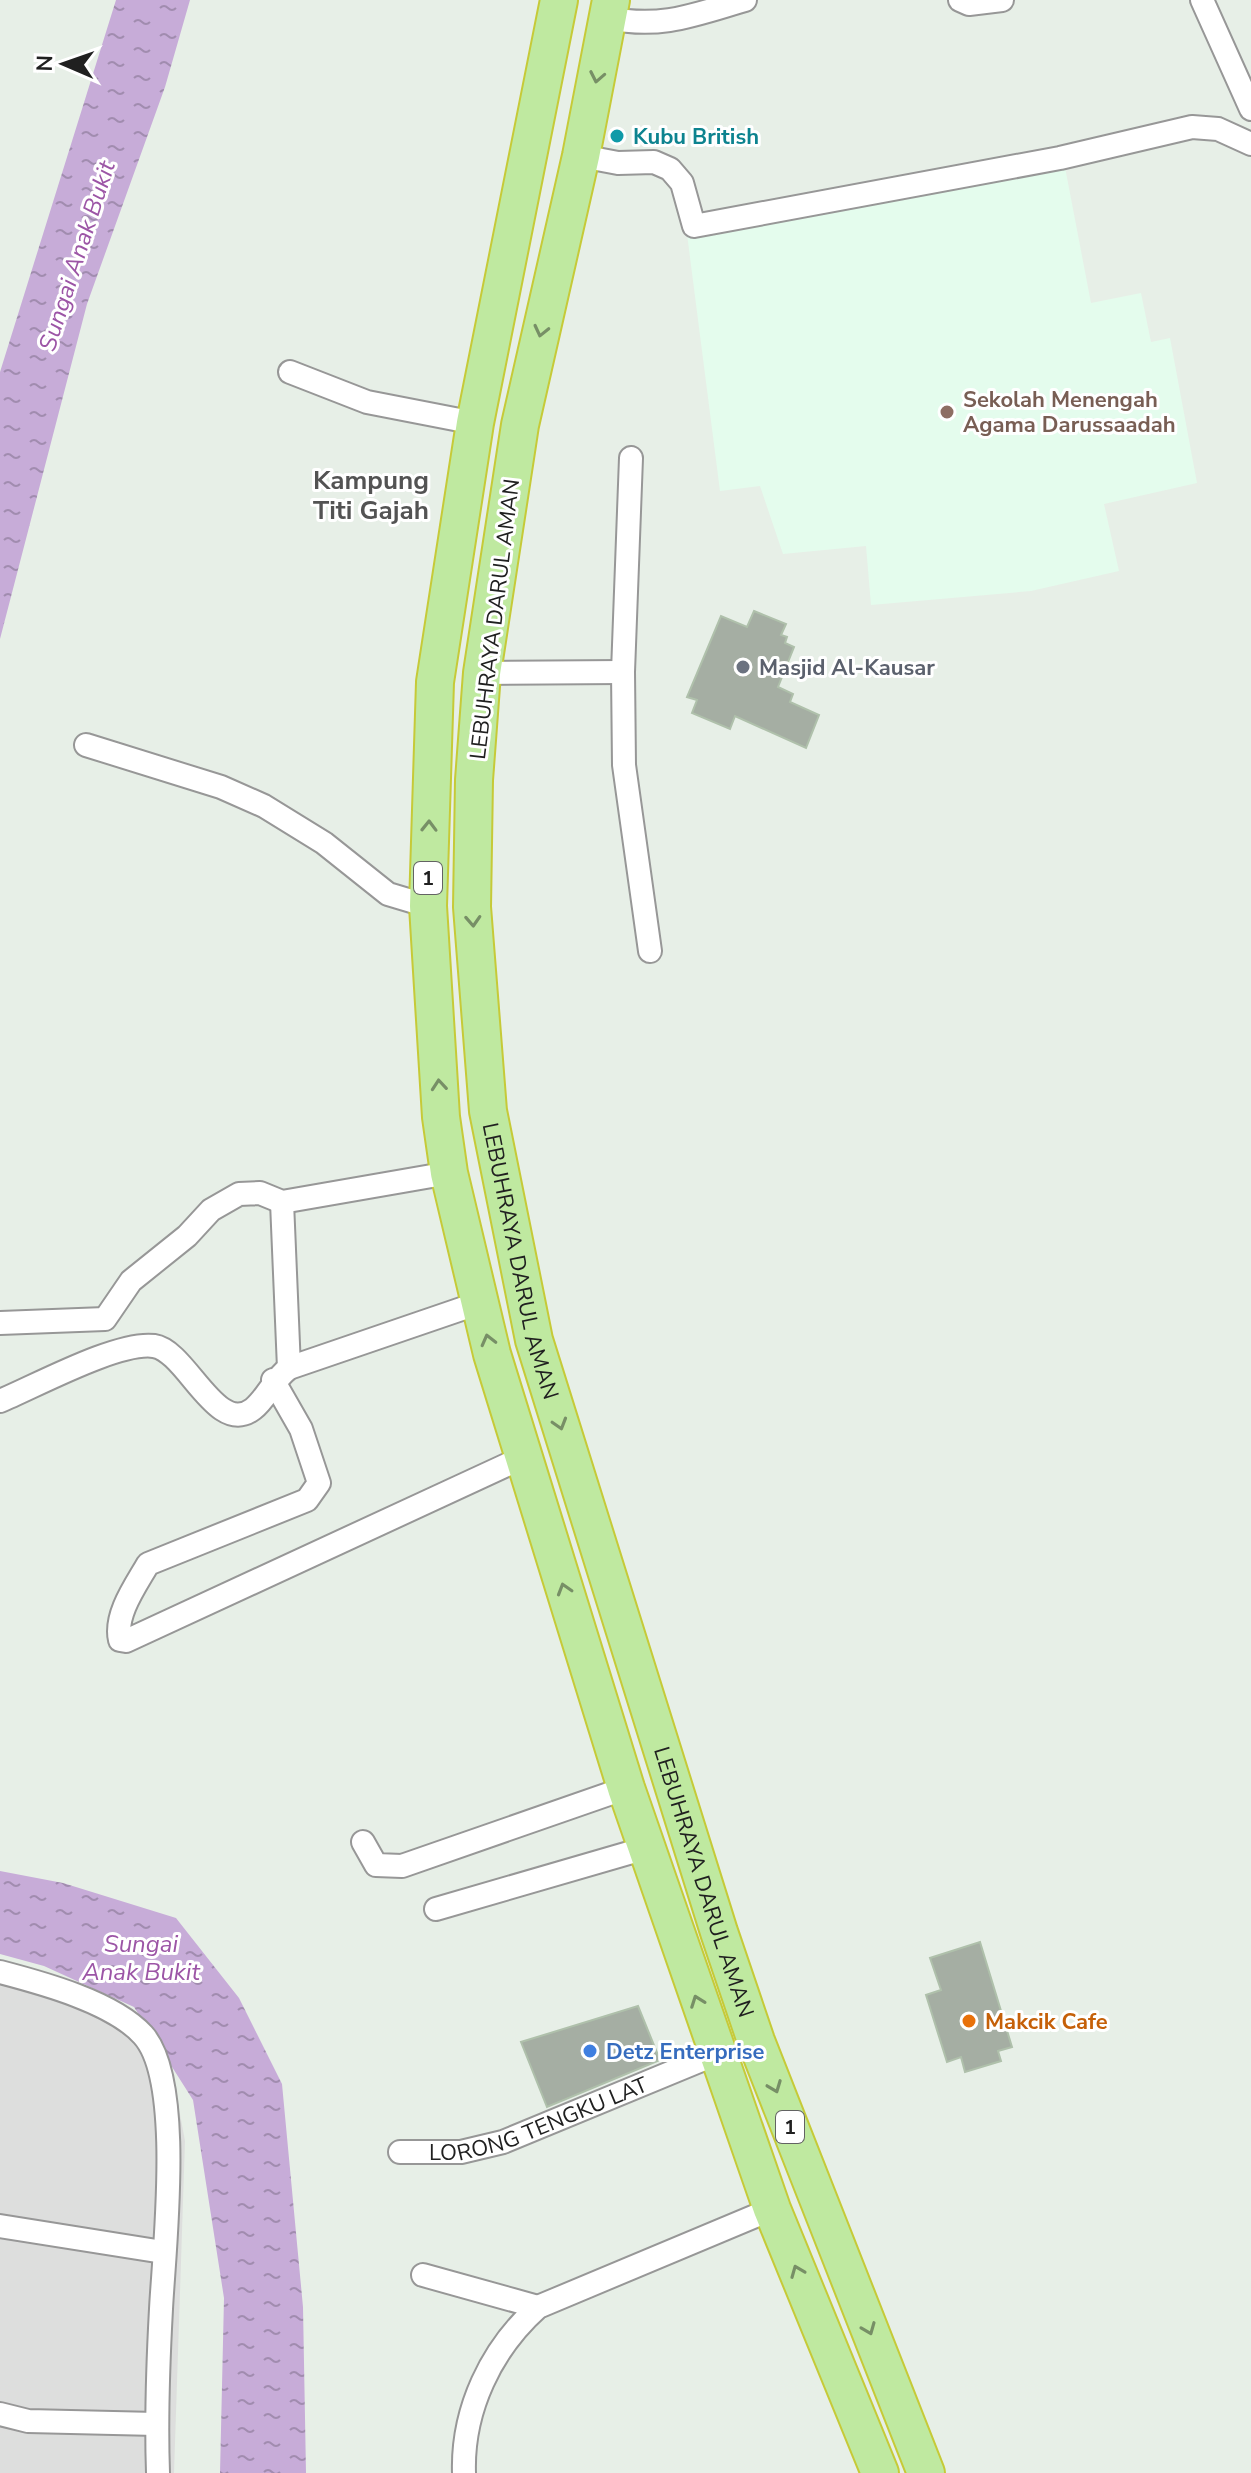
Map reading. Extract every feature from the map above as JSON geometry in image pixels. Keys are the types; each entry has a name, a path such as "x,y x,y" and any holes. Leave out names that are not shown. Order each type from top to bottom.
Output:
{"highway":[{"name":"LEBUHRAYA DARUL AMAN","path":"559,0 475,423 435,682 428,906 433,1026 449,1173 479,1303 626,1788 772,2209 880,2473"},
{"name":"LEBUHRAYA DARUL AMAN","path":"610,9 581,156 520,425 482,673 474,780 472,907 488,1111 534,1340 637,1675 756,2041 926,2473"},
{"path":"583,1650 605,1620 610,1585"},
{"path":"612,1743 608,1732 610,1708 621,1687 637,1675"}],"street":[{"path":"610,9 640,24 666,23 745,0"},
{"path":"960,0 969,4 1002,0"},
{"path":"1202,0 1251,109"},
{"path":"581,156 618,163 654,162 670,169 682,183 694,226 1060,158 1192,127 1218,129 1251,144"},
{"path":"290,372 367,402 475,423"},
{"path":"631,458 623,672 624,765 650,951"},
{"path":"482,673 623,672"},
{"path":"86,745 221,787 264,806 324,843 388,894 428,906"},
{"path":"0,1323 105,1319 131,1281 187,1236 211,1210 239,1194 260,1193 282,1202 449,1173"},
{"path":"282,1202 281,1374 319,1483 307,1500 148,1564 119,1624 120,1640 126,1641 524,1457"},
{"path":"0,1401 134,1346 165,1349 193,1376 206,1397 225,1411 242,1414 254,1408 281,1374 479,1303"},
{"path":"363,1842 376,1865 388,1869 626,1788"},
{"path":"436,1909 646,1848"},
{"path":"0,1972 39,1982 96,2003 144,2035 158,2068 164,2102 168,2190 156,2424 158,2473"},
{"name":"LORONG TENGKU LAT","path":"400,2152 461,2152 503,2142 716,2054"},
{"path":"464,2473 463,2448 474,2405 490,2364 538,2307 772,2209"},
{"path":"0,2226 163,2252"},
{"path":"423,2275 538,2307"},
{"path":"0,2414 28,2421 156,2424"}],"shaded area":[{"name":"Sekolah Menengah Agama Darussaadah","path":"1064,162 1091,303 1141,293 1151,342 1170,338 1197,483 1104,504 1119,571 1031,591 871,605 866,546 783,554 760,486 720,491 687,234"},
{"path":"0,1971 141,2033 175,2088 185,2141 174,2473 0,2473"}],"water":[{"name":"Sungai Anak Bukit","path":"116,0 190,0 165,87 87,304 0,639 0,372"},
{"name":"Sungai Anak Bukit","path":"0,1871 63,1883 176,1918 239,1998 282,2084 303,2307 306,2473 220,2473 224,2298 193,2100 134,2007 44,1966 0,1954"}],"building":[{"name":"Masjid Al-Kausar","path":"754,611 786,624 781,635 787,637 785,643 794,647 778,687 793,694 790,702 819,715 806,748 735,716 730,729 692,713 697,700 687,697 721,616 747,627"},
{"name":"Makcik Cafe","path":"980,1942 1012,2047 998,2051 1001,2061 965,2072 961,2057 947,2062 926,1995 941,1990 930,1958"},
{"name":"Detz Enterprise","path":"638,2006 660,2060 547,2107 521,2042"}],"place":[{"name":"Kubu British","path":"617,136"},
{"name":"Sekolah Menengah Agama Darussaadah","path":"947,412"},
{"name":"Masjid Al-Kausar","path":"743,667"},
{"name":"Makcik Cafe","path":"969,2021"},
{"name":"Detz Enterprise","path":"590,2051"}],"district":[{"name":"Kampung Titi Gajah","path":"371,495"}]}
